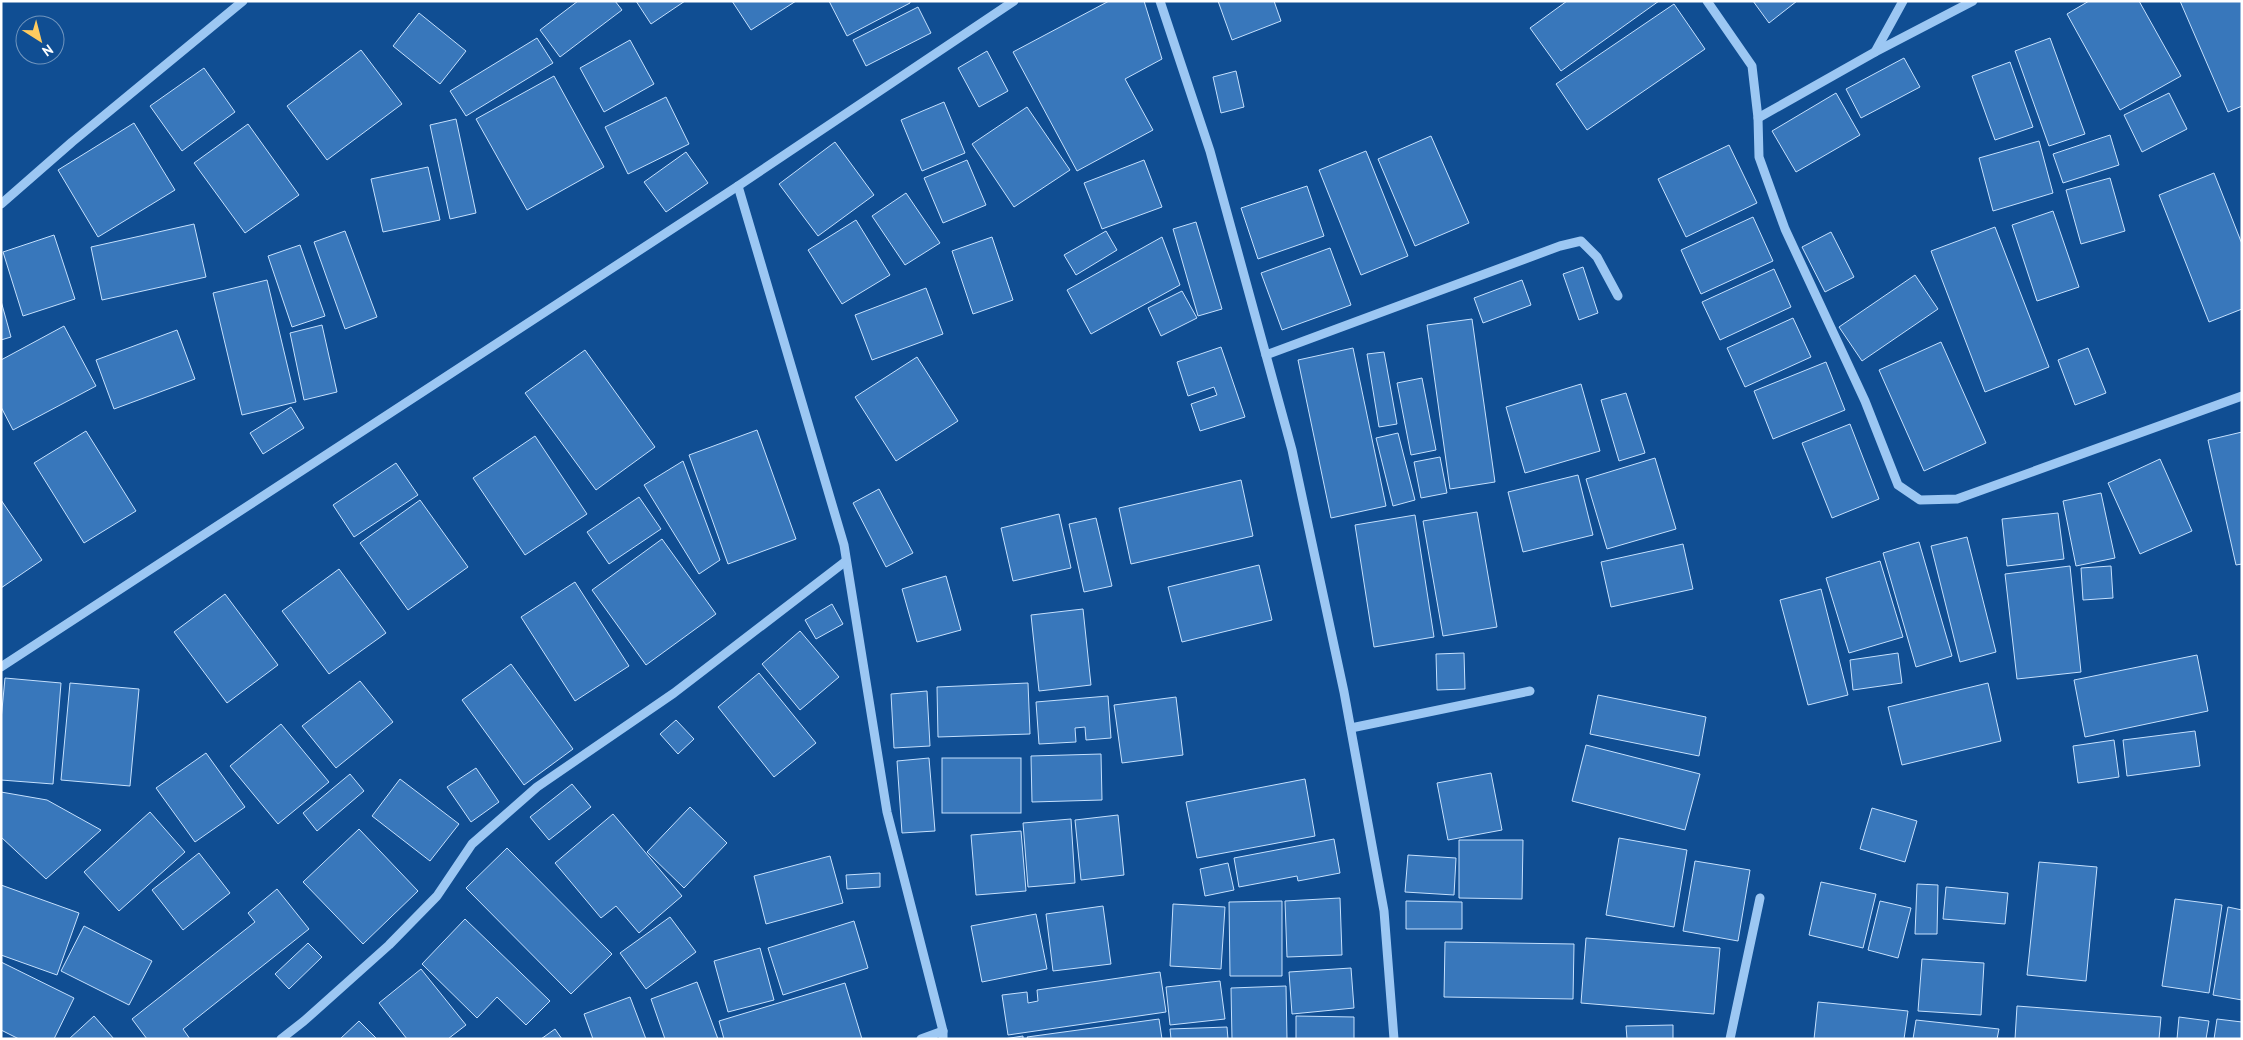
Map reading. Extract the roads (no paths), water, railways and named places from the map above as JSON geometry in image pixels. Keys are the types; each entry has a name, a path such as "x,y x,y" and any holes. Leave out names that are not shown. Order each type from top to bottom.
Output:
{"street":[{"path":"1,204 72,142 243,1"},
{"path":"1,666 738,186 1014,1"},
{"path":"1160,1 1210,151 1292,450 1351,728 1384,911 1394,1039"},
{"path":"1707,1 1752,66 1758,118 1759,158 1785,229 1865,401 1898,485 1920,500 1957,499 2242,396"},
{"path":"1875,52 1903,1"},
{"path":"1758,118 1875,52 1973,1"},
{"path":"738,186 844,545 887,812 943,1035 921,1039"},
{"path":"1266,355 1560,246 1581,241 1597,257 1618,296"},
{"path":"281,1039 304,1021 389,945 437,896 472,844 537,787 674,693 846,561"},
{"path":"1351,728 1530,691"},
{"path":"1730,1039 1760,898"}]}
